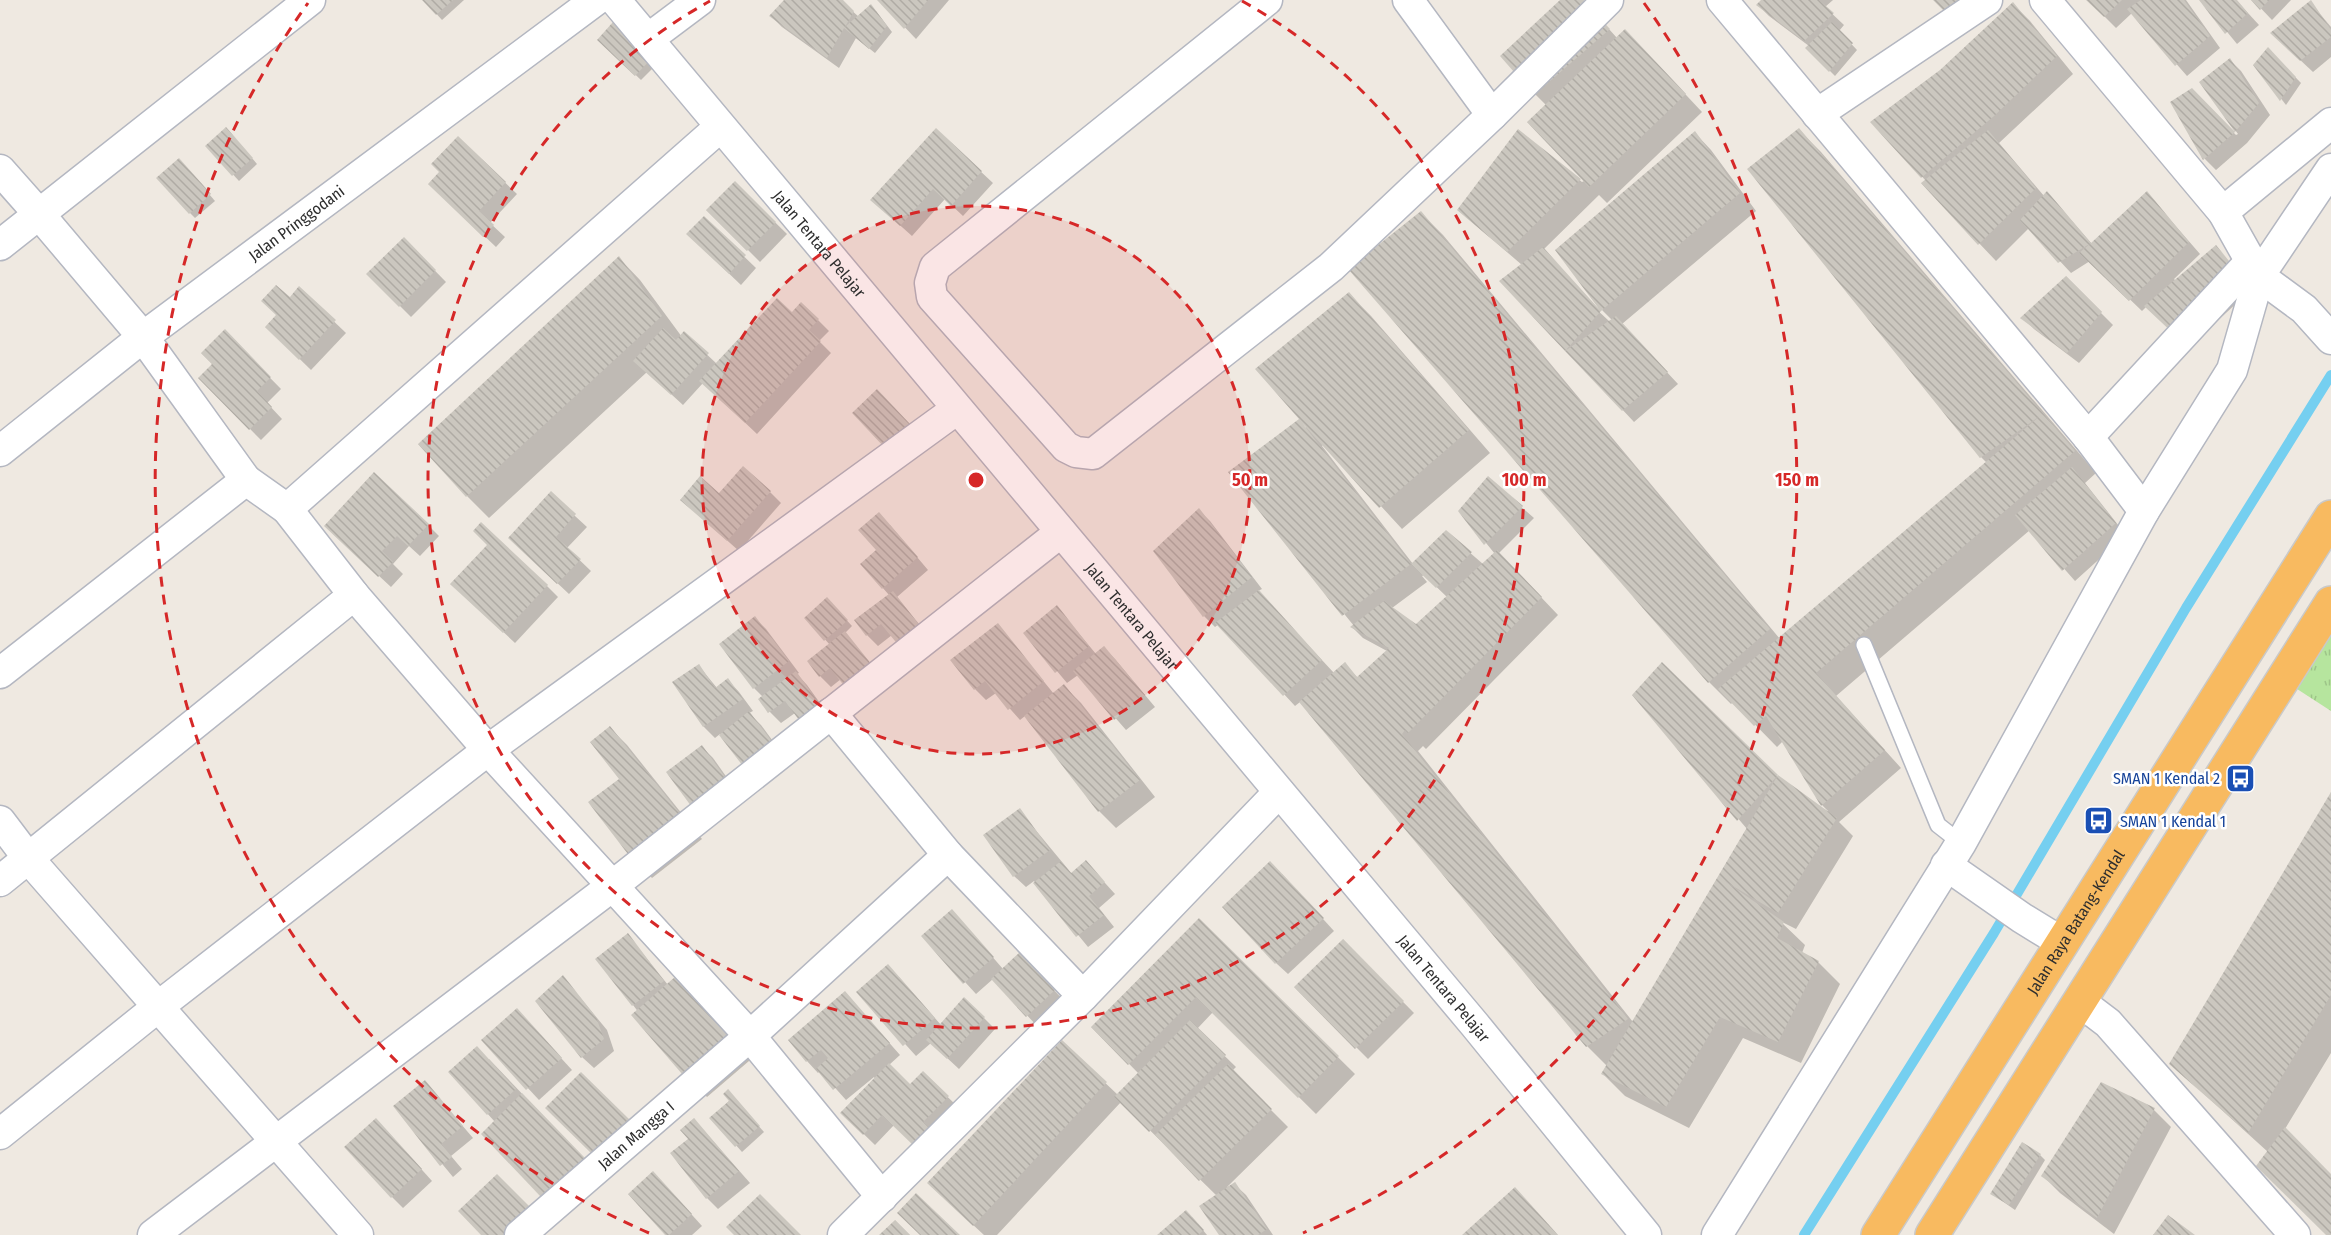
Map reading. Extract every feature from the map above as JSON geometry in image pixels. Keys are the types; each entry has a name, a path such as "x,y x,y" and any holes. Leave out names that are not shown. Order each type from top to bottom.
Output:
{"highway":[{"name":"Jalan Raya Batang-Kendal","path":"1878,1235 2331,516"},
{"path":"1932,1235 2331,603"}],"street":[{"path":"0,245 310,0"},
{"name":"Jalan Pringgodani","path":"0,451 143,338 596,0"},
{"name":"Jalan Tentara Pelajar","path":"615,0 1475,1025 1646,1235"},
{"path":"648,39 700,0"},
{"path":"1267,0 935,267 930,283 932,297 1066,447 1076,452 1093,454 1331,267 1492,115 1608,0"},
{"path":"1408,0 1492,115"},
{"path":"1722,0 2088,437 2144,511"},
{"path":"1817,114 1987,0"},
{"path":"2045,0 2223,212 2255,268 2304,309 2331,339"},
{"path":"2223,212 2331,123"},
{"path":"287,509 720,127"},
{"path":"2088,437 2255,268 2331,169"},
{"path":"0,170 143,338 246,480 287,509 354,595 488,750 611,887 750,1036 882,1197"},
{"path":"1717,1235 1957,863 2144,511 2232,370 2255,268"},
{"path":"0,1134 159,1006 488,750 957,409"},
{"path":"0,673 246,480"},
{"path":"153,1235 611,887 1061,532"},
{"path":"0,881 354,595"},
{"path":"831,713 948,855 1083,996"},
{"path":"843,1235 1083,996 1280,792"},
{"path":"0,821 28,858 358,1235"},
{"name":"Jalan Mangga I","path":"520,1235 750,1036 948,855"},
{"path":"1957,863 2022,918 2063,943"},
{"path":"2079,1001 2108,1023 2295,1235"}],"lane":[{"path":"1864,645 1938,825 1957,863"}],"green space":[{"path":"2331,628 2331,711 2294,687"}],"building":[{"path":"422,0 453,0 436,15"},
{"path":"784,0 843,0 854,11 845,27 871,4 887,26 869,49 844,28 827,58 769,16"},
{"path":"877,0 928,0 904,29"},
{"path":"1560,0 1583,0 1610,29 1534,95 1500,56"},
{"path":"1761,0 1819,0 1834,13 1804,41 1756,5"},
{"path":"1933,0 1972,0 1949,16"},
{"path":"2086,0 2122,0 2104,17"},
{"path":"2141,0 2184,0 2210,36 2175,66 2127,9"},
{"path":"2199,0 2237,0 2248,13 2225,34"},
{"path":"2251,0 2269,0 2260,10"},
{"path":"2311,0 2331,30 2331,37 2300,61 2270,33"},
{"path":"2013,2 2057,56 1994,116 1921,178 1870,122 1940,70"},
{"path":"613,22 651,59 635,76 597,40"},
{"path":"1832,22 1853,43 1829,72 1805,48"},
{"path":"1625,29 1686,94 1589,187 1527,122"},
{"path":"2268,47 2296,77 2280,101 2253,65"},
{"path":"2230,58 2259,103 2235,132 2199,82"},
{"path":"2192,88 2235,132 2203,160 2170,102"},
{"path":"226,127 253,158 232,176 205,146"},
{"path":"936,128 982,171 951,206 933,189 900,226 870,200"},
{"path":"1799,128 2075,451 1816,673 1885,750 1821,806 1766,716 1754,726 1718,689 2040,416 1980,458 1747,169"},
{"path":"1518,129 1581,179 1507,252 1457,210"},
{"path":"1988,130 2036,188 1978,245 1921,183"},
{"path":"1695,131 1740,193 1601,311 1565,351 1499,281 1543,247 1599,309 1555,250"},
{"path":"458,136 506,182 479,211 494,225 483,237 428,184 439,172 431,164"},
{"path":"179,158 211,194 189,214 156,178"},
{"path":"735,181 776,222 747,251 706,210"},
{"path":"2047,191 2091,243 2058,263 2020,220"},
{"path":"2147,191 2189,242 2129,301 2079,253"},
{"path":"1421,211 1770,629 1708,683 1348,269"},
{"path":"704,216 746,255 729,274 686,234"},
{"path":"404,237 436,270 399,307 366,274"},
{"path":"2216,245 2242,277 2177,337 2144,306"},
{"path":"619,256 662,316 466,497 418,444"},
{"path":"2066,276 2102,312 2067,353 2020,318"},
{"path":"276,285 290,297 299,286 336,320 299,360 265,327 276,315 261,301"},
{"path":"1349,292 1469,430 1379,508 1303,424 1411,564 1342,616 1228,472 1299,419 1255,369"},
{"path":"777,298 792,312 801,302 819,319 809,330 821,341 745,423 699,381"},
{"path":"1616,316 1668,372 1622,411 1565,351"},
{"path":"663,328 676,340 684,331 709,353 671,395 633,361"},
{"path":"225,329 271,377 257,391 272,407 249,430 198,378 212,364 201,353"},
{"path":"877,389 910,424 885,448 852,413"},
{"path":"743,466 771,491 727,541 680,500 700,476 719,493"},
{"path":"2072,467 2116,523 2062,571 2015,515"},
{"path":"374,472 429,524 408,546 397,536 382,551 393,562 378,577 324,526"},
{"path":"1488,476 1523,506 1484,545 1458,511"},
{"path":"551,491 576,514 556,537 581,559 557,584 508,538"},
{"path":"1199,508 1252,577 1203,617 1153,551"},
{"path":"879,512 918,557 882,589 860,564 876,550 858,530"},
{"path":"481,522 548,585 503,633 450,584 487,545 473,531"},
{"path":"1446,530 1472,552 1436,588 1411,564"},
{"path":"1497,550 1542,597 1408,733 1405,730 1402,734 1628,1019 1586,1047 1299,702 1345,662 1357,677 1389,648 1350,627 1384,601 1416,624"},
{"path":"1259,590 1322,660 1283,696 1215,623"},
{"path":"893,591 926,634 904,652 881,624 866,636 854,620"},
{"path":"827,597 848,620 824,641 804,618"},
{"path":"1057,605 1089,646 1055,673 1023,633"},
{"path":"755,616 789,661 753,689 719,644"},
{"path":"998,623 1044,681 1008,710 985,681 974,690 950,660"},
{"path":"845,631 876,670 849,692 830,668 819,677 807,661"},
{"path":"1104,646 1145,695 1114,720 1073,671"},
{"path":"1662,662 1778,775 1737,821 1632,695"},
{"path":"699,664 715,688 728,678 743,699 703,727 672,682"},
{"path":"796,671 825,712 804,727 785,701 768,713 758,699"},
{"path":"1064,684 1140,780 1098,812 1024,716"},
{"path":"749,711 776,747 746,770 719,735"},
{"path":"610,726 686,821 634,862 588,802 619,779 590,742"},
{"path":"702,745 730,784 694,810 666,772"},
{"path":"1778,775 1837,818 1778,913 1723,880 1784,922 1777,938 1819,961 1778,1042 1720,1017 1666,1107 1601,1074"},
{"path":"2331,792 2331,995 2248,1133 2169,1064"},
{"path":"1020,808 1050,850 1013,877 983,835"},
{"path":"1086,860 1105,882 1089,896 1104,915 1076,937 1033,883 1061,861 1071,873"},
{"path":"1270,861 1324,918 1275,964 1222,907"},
{"path":"952,909 994,957 963,984 921,936"},
{"path":"1199,918 1339,1056 1298,1098 1196,997 1128,1065 1091,1027"},
{"path":"628,933 664,981 632,1006 595,959"},
{"path":"1343,939 1404,1001 1355,1049 1294,987"},
{"path":"1020,952 1055,990 1026,1017 991,979"},
{"path":"888,964 935,1018 903,1046 856,992"},
{"path":"683,970 740,1037 689,1082 631,1015"},
{"path":"563,975 596,1017 604,1039 581,1058 535,1001"},
{"path":"845,991 890,1043 833,1090 816,1069 828,1058 821,1050 806,1062 788,1040"},
{"path":"964,997 985,1017 947,1059 926,1040"},
{"path":"517,1008 562,1058 526,1090 481,1040"},
{"path":"1190,1020 1226,1055 1149,1132 1114,1097"},
{"path":"1062,1040 1107,1082 973,1226 927,1183"},
{"path":"477,1046 516,1089 487,1115 448,1072"},
{"path":"889,1063 910,1084 923,1071 949,1096 923,1122 933,1131 916,1148 882,1115 863,1135 840,1113"},
{"path":"1228,1064 1272,1109 1199,1181 1155,1135"},
{"path":"581,1072 630,1120 594,1156 545,1108"},
{"path":"425,1080 463,1126 441,1144 452,1157 440,1166 393,1106"},
{"path":"2101,1082 2155,1108 2097,1218 2041,1176"},
{"path":"728,1089 760,1126 735,1147 709,1118 729,1101 723,1094"},
{"path":"522,1093 585,1158 543,1199 481,1134"},
{"path":"376,1118 422,1169 391,1198 344,1147"},
{"path":"694,1118 739,1171 706,1199 670,1153 688,1139 680,1130"},
{"path":"2285,1127 2331,1174 2331,1235 2326,1235 2256,1166"},
{"path":"2022,1142 2041,1154 2009,1205 1990,1194"},
{"path":"653,1171 692,1214 669,1235 665,1235 628,1194"},
{"path":"497,1174 534,1211 510,1235 481,1235 458,1211"},
{"path":"1235,1182 1267,1229 1258,1235 1219,1235 1199,1206"},
{"path":"1515,1187 1558,1235 1462,1235"},
{"path":"916,1193 960,1235 920,1235 897,1213"},
{"path":"760,1194 801,1235 734,1235 726,1227"},
{"path":"1186,1210 1204,1230 1198,1235 1157,1235"},
{"path":"2168,1215 2195,1235 2153,1235"},
{"path":"895,1220 910,1235 879,1235"}],"waterway":[{"path":"1804,1235 1994,933 2186,608 2331,375"}],"place":[{"name":"SMAN 1 Kendal 2","path":"2241,778"},
{"name":"SMAN 1 Kendal 1","path":"2099,821"}]}
